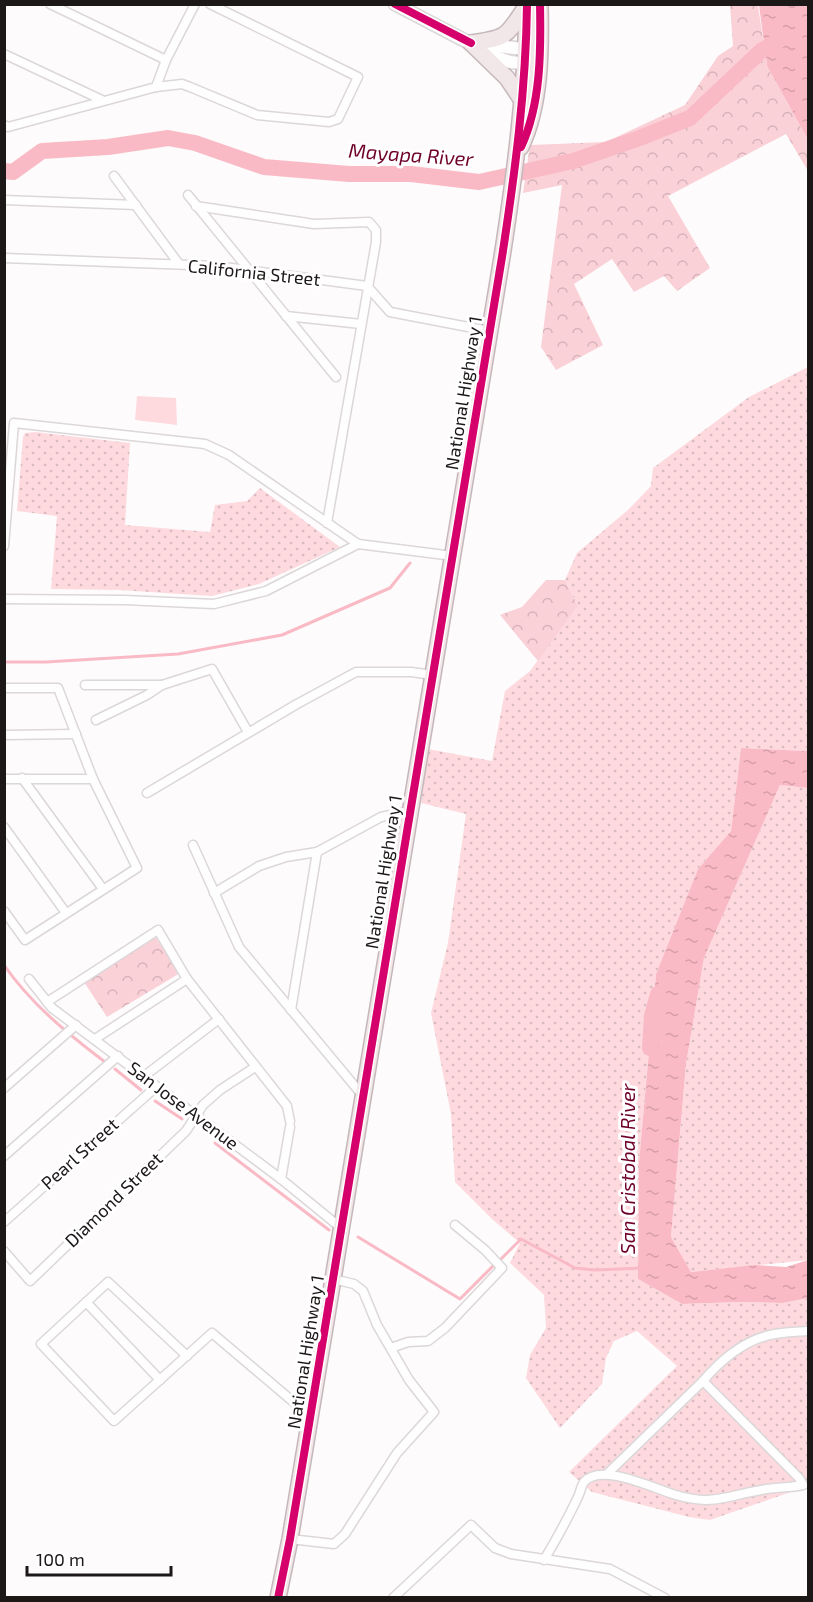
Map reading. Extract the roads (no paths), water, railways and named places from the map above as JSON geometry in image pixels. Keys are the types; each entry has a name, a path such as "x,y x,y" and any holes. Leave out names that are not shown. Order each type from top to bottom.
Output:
{"highway":[{"name":"National Highway 1","path":"278,1598 290,1539 453,556 512,196 518,152 521,99 532,57 540,4"},
{"path":"471,43 504,36 527,5"},
{"name":"National Highway 1","path":"518,152 529,129 532,57 527,5"},
{"path":"471,43 507,78 521,99"}],"main road":[{"path":"395,4 503,60 532,57"}],"street":[{"path":"50,4 166,60"},
{"path":"156,87 166,60 195,4"},
{"path":"4,125 8,127 156,87 182,84 257,115 328,122 338,119 358,77 210,4"},
{"path":"4,54 102,100"},
{"path":"114,176 179,264"},
{"path":"188,195 336,377"},
{"path":"4,200 136,205"},
{"path":"196,206 314,224 369,222 376,230 376,242 327,523"},
{"name":"California Street","path":"4,258 217,266 367,286"},
{"path":"367,286 390,312 489,331"},
{"path":"286,316 361,324"},
{"path":"4,546 14,423 205,444 229,455 358,544 453,556"},
{"path":"4,599 124,600 214,604 266,591 358,544"},
{"path":"96,720 147,695 162,685 212,669 248,732"},
{"path":"147,793 248,732 356,672 411,672 433,675"},
{"path":"85,685 162,685"},
{"path":"4,688 58,688 93,779 136,868 25,939 4,911"},
{"path":"4,735 76,734"},
{"path":"4,778 93,779"},
{"path":"22,778 103,889"},
{"path":"214,893 259,866 286,857 317,852 381,817 409,811"},
{"path":"4,827 66,913"},
{"path":"193,845 239,947 363,1096"},
{"path":"291,1010 317,852"},
{"path":"47,1002 158,930 187,979 287,1106 290,1124 281,1179"},
{"name":"San Jose Avenue","path":"29,979 47,1002 156,1087 281,1179 341,1228"},
{"path":"95,1039 187,979"},
{"path":"143,1077 219,1019"},
{"path":"4,1088 76,1025"},
{"path":"4,1156 118,1056"},
{"name":"Diamond Street","path":"4,1251 30,1281 186,1131 204,1106 220,1090 255,1067"},
{"name":"Pearl Street","path":"4,1222 156,1087"},
{"path":"390,1348 408,1342 428,1341 445,1328 502,1268 485,1250 454,1225"},
{"path":"290,1539 334,1545 345,1534 397,1453 434,1412 409,1380 390,1348 377,1325 363,1291 354,1284 333,1278"},
{"path":"187,1356 108,1282 41,1344 114,1421 187,1356 212,1333 310,1416"},
{"path":"86,1302 160,1380"},
{"path":"544,1560 561,1531 584,1482 608,1473 716,1366 747,1342 768,1335 808,1330"},
{"path":"608,1473 696,1500 711,1501 764,1489 786,1489 803,1485 799,1478 703,1381"},
{"path":"393,1598 471,1525 495,1548 511,1554 610,1569 665,1598"}],"water":[{"path":"759,5 808,5 808,140 767,66"},
{"path":"741,748 808,751 808,788 780,785 704,958 686,1064 671,1237 691,1272 755,1265 786,1267 808,1260 808,1298 783,1303 682,1304 638,1279 639,1162 656,974 698,869 731,831"}],"waterway":[{"name":"Mayapa River","path":"4,171 13,172 42,151 108,147 168,138 195,143 264,167 349,174 411,174 479,182 573,161 690,118 761,51 783,38"},
{"path":"4,662 46,662 178,654 282,635 390,588 410,563"},
{"path":"4,965 38,1005 105,1062"},
{"name":"San Cristobal River","path":"650,1048 652,1016 658,994"},
{"path":"115,1069 141,1090"},
{"path":"155,1101 182,1119"},
{"path":"215,1143 329,1230"},
{"path":"358,1237 460,1299 494,1265"},
{"path":"501,1259 521,1239 575,1268 595,1270 642,1268"}]}
